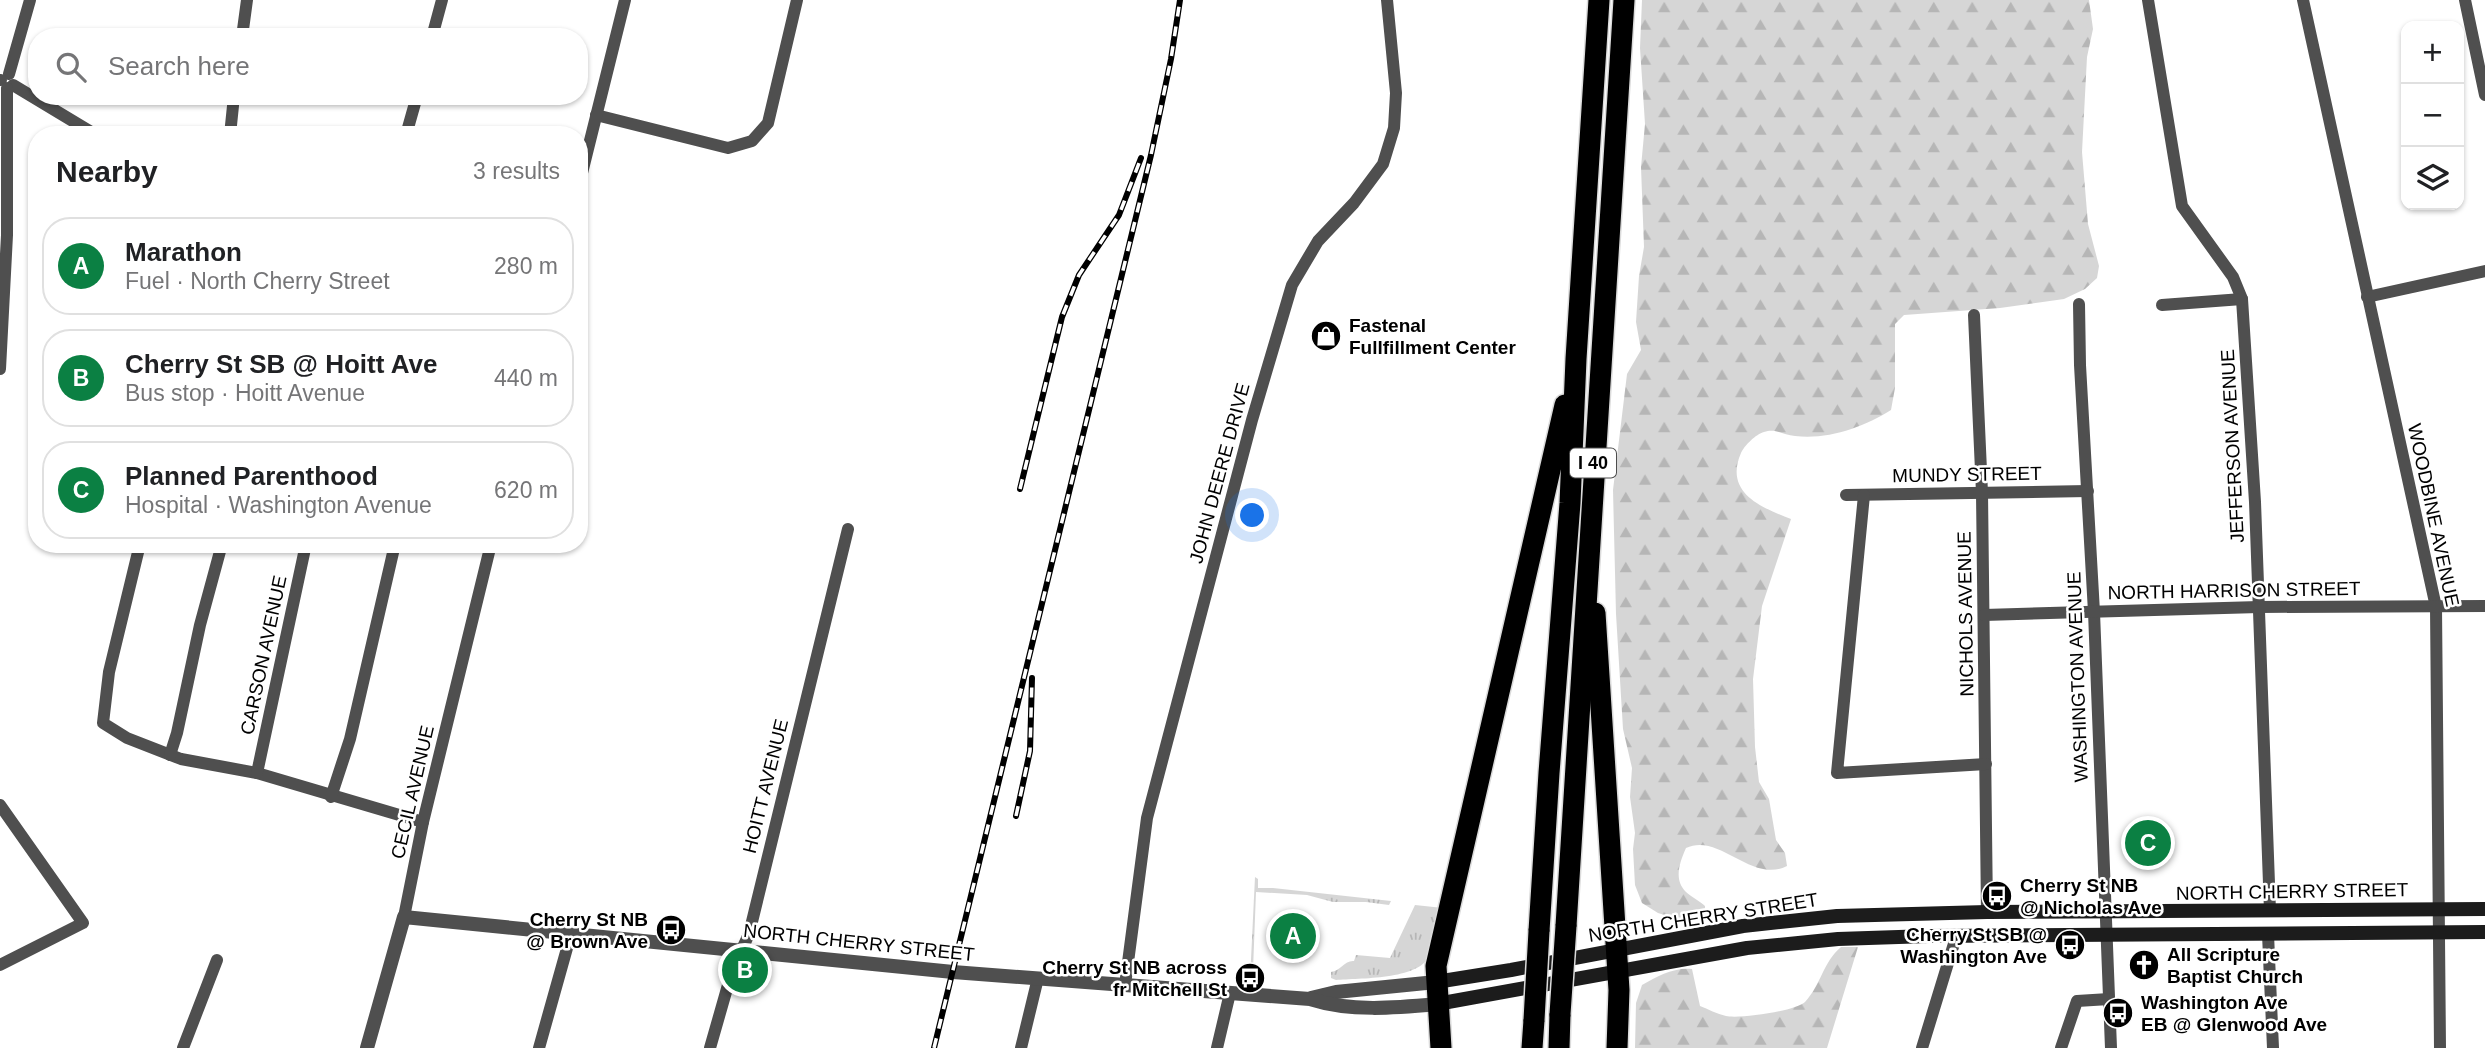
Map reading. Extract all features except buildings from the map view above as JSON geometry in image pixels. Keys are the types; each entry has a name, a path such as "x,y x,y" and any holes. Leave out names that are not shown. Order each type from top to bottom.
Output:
{"highway":[{"name":"I 40","path":"1532,1048 1549,773 1570,503 1576,359 1599,0"},
{"name":"I 40","path":"1559,1048 1624,0"},
{"path":"1441,1048 1436,966 1576,359"},
{"path":"1589,535 1603,714 1617,960 1617,1048"}],"main road":[{"name":"NORTH CHERRY STREET","path":"1437,993 1463,1001 1743,926 1800,919 1899,913 2485,909"},
{"name":"NORTH CHERRY STREET","path":"1437,993 1617,960 1692,956 1785,943 1887,937 2485,932"}],"street":[{"path":"0,369 6,81 30,0"},
{"path":"243,28 247,0"},
{"path":"434,28 442,0"},
{"path":"596,116 728,148 752,141 768,122 797,0"},
{"name":"JOHN DEERE DRIVE","path":"1125,985 1147,818 1252,420 1292,285 1318,241 1354,203 1383,164 1394,128 1396,93 1387,0"},
{"name":"JEFFERSON AVENUE","path":"2148,0 2182,206 2233,277 2242,299 2255,502 2270,911"},
{"name":"WOODBINE AVENUE","path":"2303,0 2436,607 2440,1048"},
{"path":"2465,0 2485,95"},
{"path":"588,148 622,1"},
{"path":"6,81 28,94"},
{"path":"46,105 81,126"},
{"path":"231,126 233,105"},
{"path":"408,126 414,105"},
{"path":"2367,297 2485,271"},
{"path":"2162,305 2242,299"},
{"name":"WASHINGTON AVENUE","path":"2079,304 2111,1048"},
{"name":"NICHOLS AVENUE","path":"1974,315 1982,493 1987,912"},
{"name":"MUNDY STREET","path":"1846,495 2088,491"},
{"path":"1864,495 1837,773 1986,764"},
{"name":"HOITT AVENUE","path":"710,1048 732,971 749,934 848,529"},
{"path":"138,553 109,672 103,723 127,738 181,759 257,773 423,822"},
{"path":"170,755 220,553"},
{"name":"CARSON AVENUE","path":"257,773 304,553"},
{"path":"331,797 350,739 392,553"},
{"name":"CECIL AVENUE","path":"367,1048 404,917 423,822 489,553"},
{"name":"NORTH HARRISON STREET","path":"1984,615 2259,607 2485,606"},
{"path":"0,805 83,923 0,965"},
{"name":"NORTH CHERRY STREET","path":"404,917 892,966 1310,999 1333,1006 1356,1008 1437,993"},
{"path":"539,1048 571,934"},
{"path":"2269,934 2273,1048"},
{"path":"1922,1048 1956,937"},
{"path":"185,1047 216,960"},
{"path":"1021,1048 1038,978"},
{"name":"NORTH CHERRY STREET","path":"1310,999 1336,992 1437,993"},
{"path":"1217,1048 1230,993"},
{"path":"2061,1048 2077,1001 2109,999"}],"green space":[{"path":"1642,0 2089,0 2093,29 2087,57 2082,152 2088,224 2099,266 2097,278 2085,289 2064,299 2000,308 1904,315 1895,324 1895,388 1891,410 1857,427 1833,434 1807,437 1764,432 1757,435 1741,453 1737,478 1741,488 1757,503 1791,519 1762,606 1753,679 1759,782 1769,799 1776,840 1785,853 1787,866 1774,870 1761,869 1711,847 1698,845 1686,848 1679,876 1686,892 1705,906 1705,917 1697,920 1677,919 1658,913 1642,903 1635,885 1635,833 1630,797 1632,768 1623,729 1616,614 1613,490 1627,374 1641,350 1636,322 1644,247 1641,167 1645,124 1640,48"},
{"path":"1255,877 1258,879 1258,888 1391,901 1389,905 1333,902 1307,895 1256,892 1253,970 1256,976 1250,980"},
{"path":"1415,905 1443,908 1434,944 1423,964 1401,974 1373,978 1331,978 1331,972 1354,961 1356,955 1390,958"},
{"path":"1841,947 1858,947 1827,1048 1635,1048 1636,1003 1642,985 1654,978 1672,971 1692,969 1700,1006 1726,1016 1767,1014 1805,1002"}],"railway":[{"path":"934,1048 1151,155 1180,0"},
{"path":"1020,489 1062,317 1079,275 1119,215 1141,158"},
{"path":"1016,816 1030,751 1032,678"}],"place":[{"name":"Fastenal Fullfillment Center","path":"1326,336"},
{"name":"Planned Parenthood","path":"2148,843"},
{"name":"Cherry St NB @ Nicholas Ave","path":"1997,896"},
{"name":"Cherry St NB @ Brown Ave","path":"671,930"},
{"name":"Marathon","path":"1293,936"},
{"name":"Cherry St SB @ Washington Ave","path":"2070,945"},
{"name":"All Scripture Baptist Church","path":"2144,965"},
{"name":"Cherry St SB @ Hoitt Ave","path":"745,970"},
{"name":"Cherry St NB across fr Mitchell St","path":"1250,978"},
{"name":"Washington Ave EB @ Glenwood Ave","path":"2118,1013"}]}
